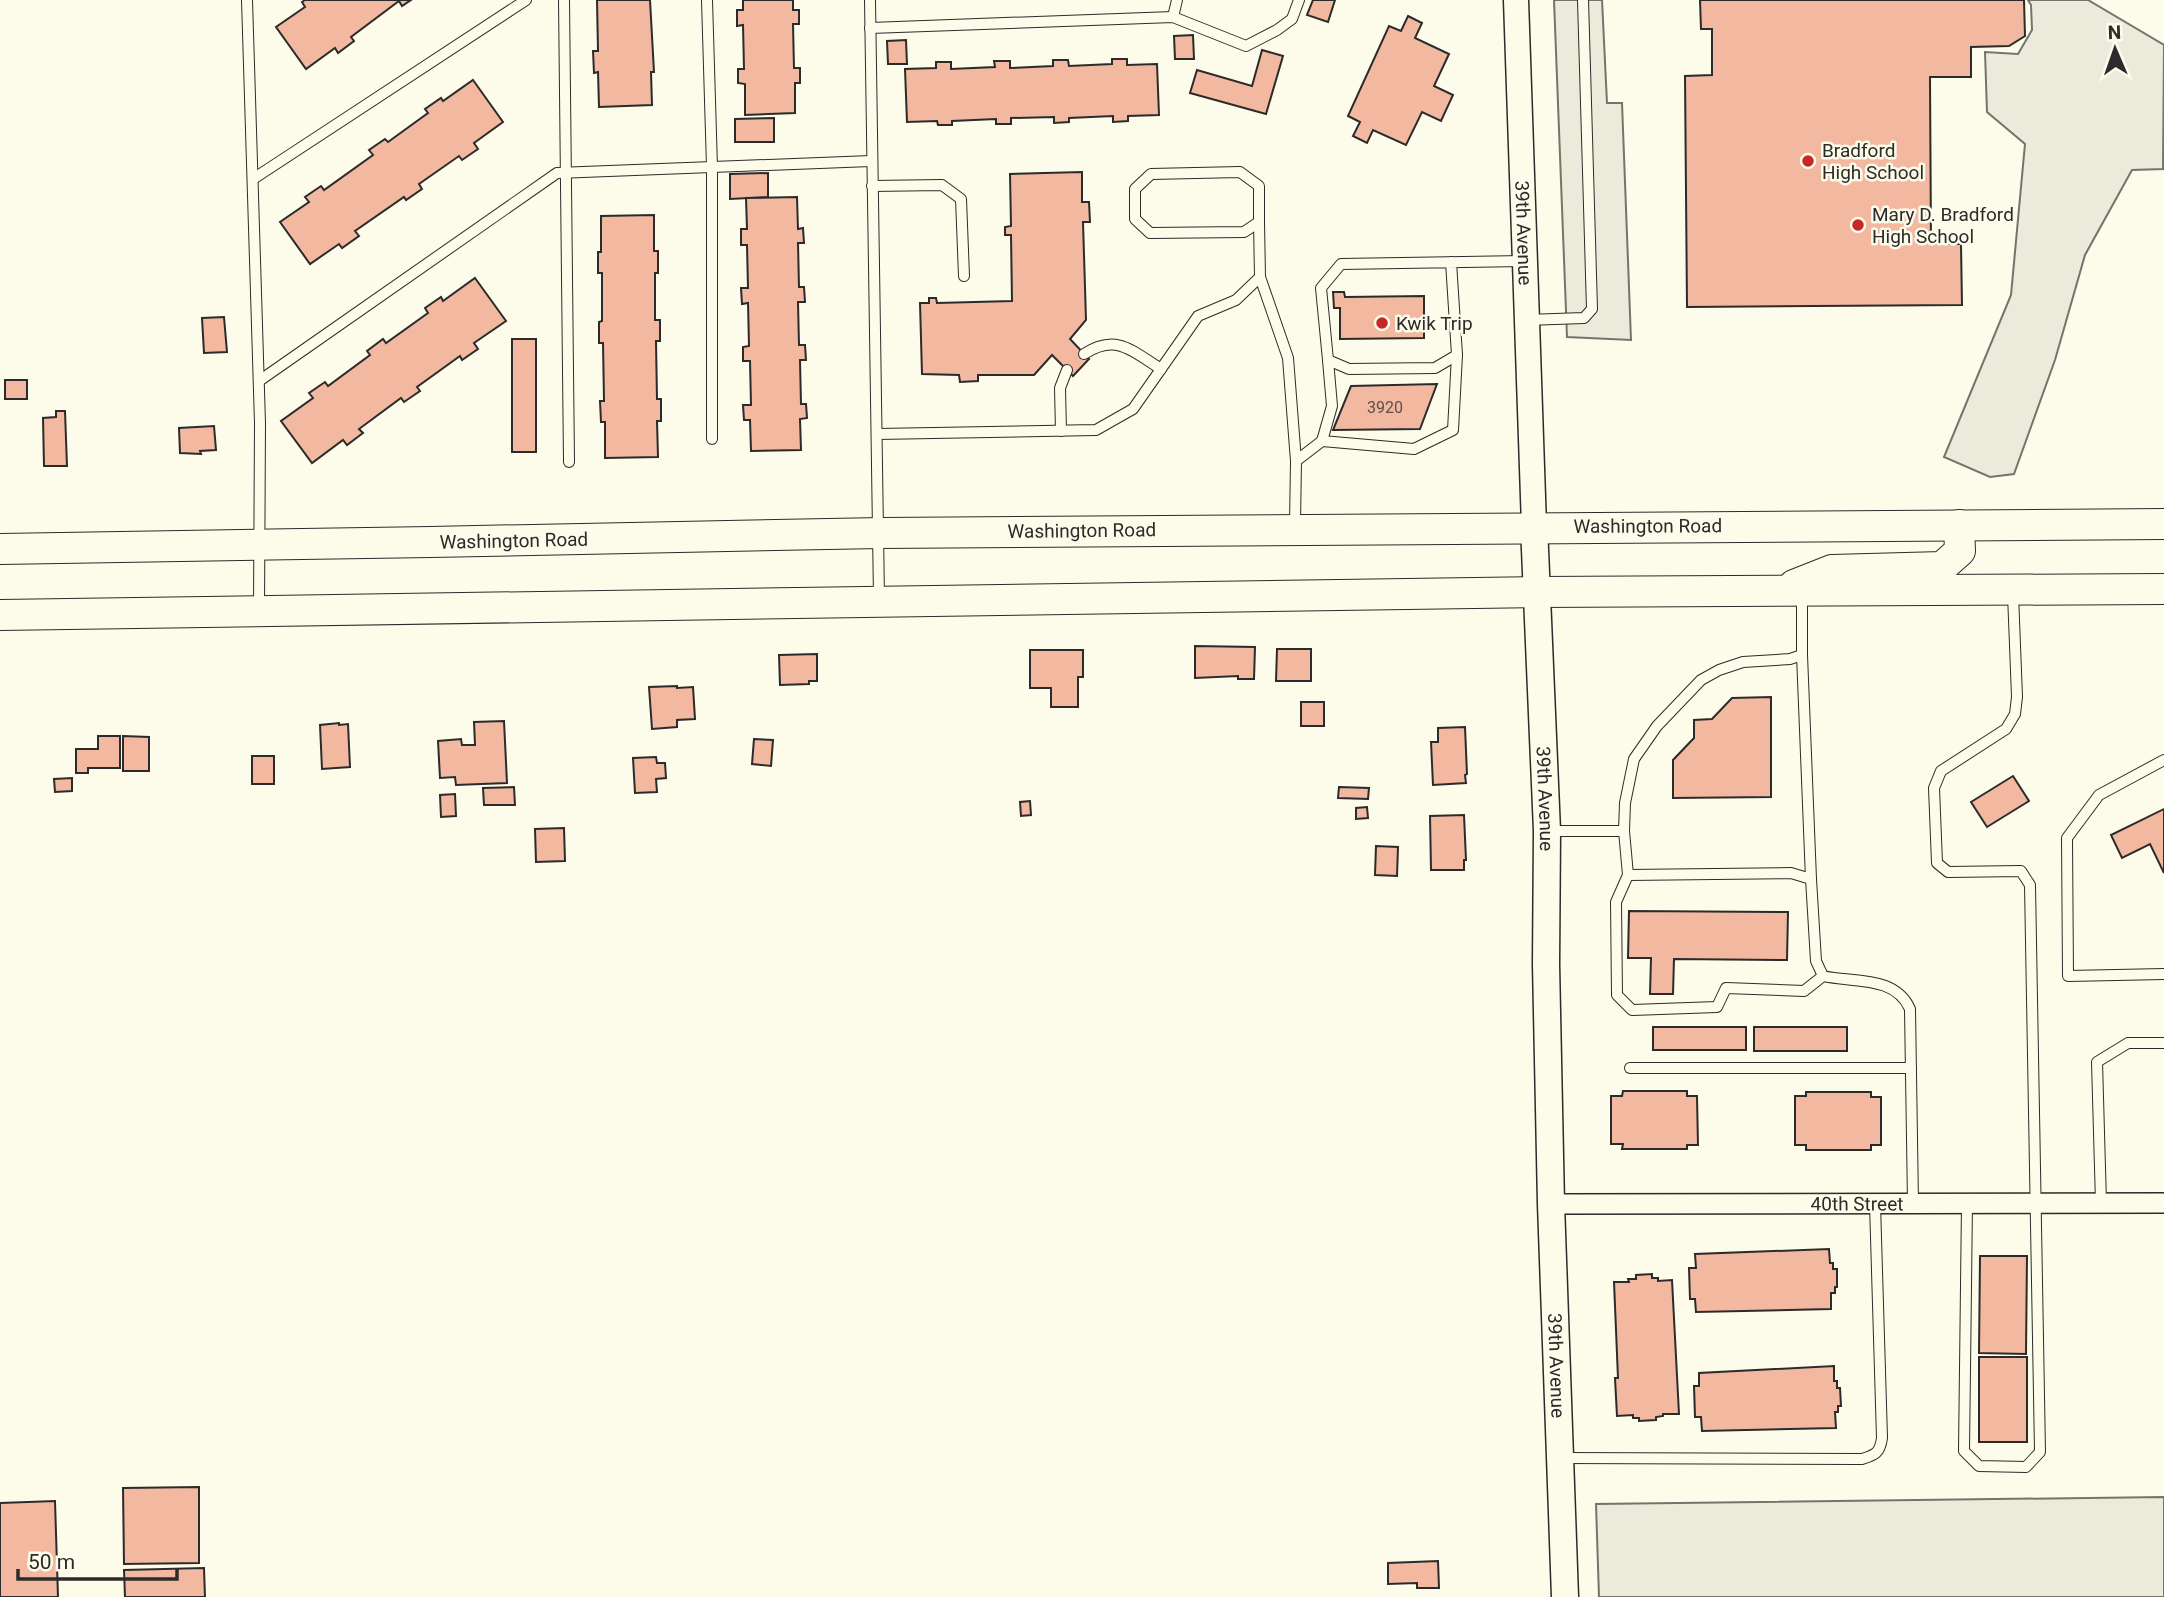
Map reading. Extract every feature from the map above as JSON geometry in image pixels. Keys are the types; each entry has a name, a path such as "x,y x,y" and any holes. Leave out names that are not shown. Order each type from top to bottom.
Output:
{"main road":[{"name":"Washington Road","path":"0,550 1295,528 2164,524"},
{"path":"1792,591 1832,570 1942,567 1960,551 1959,525"},
{"name":"39th Avenue","path":"1534,526 1547,831 1546,964 1565,1597"},
{"path":"0,615 1538,592 2164,589"}],"street":[{"name":"39th Avenue","path":"1516,0 1534,526"},
{"name":"40th Street","path":"1552,1204 2164,1203"}],"lane":[{"path":"247,0 259,381 259,612"},
{"path":"253,179 526,0"},
{"path":"564,0 568,173 569,462"},
{"path":"707,0 712,167 712,439"},
{"path":"870,0 879,600"},
{"path":"1173,18 1177,0"},
{"path":"870,28 1173,18 1246,46 1278,30 1292,19 1299,0"},
{"path":"1526,320 1584,317 1592,309 1583,0"},
{"path":"259,381 557,173 871,161"},
{"path":"1259,222 1244,232 1150,233 1135,219 1135,189 1151,174 1240,172 1259,186 1260,277 1288,358 1296,461 1295,528"},
{"path":"872,186 942,185 961,199 964,276"},
{"path":"1322,441 1415,449 1453,430 1457,355 1451,261"},
{"path":"1296,461 1322,441 1332,406 1321,288 1341,264 1525,261"},
{"path":"877,434 1096,430 1133,409 1198,316 1236,300 1260,277"},
{"path":"1084,354 1097,345 1108,342 1123,345 1161,369"},
{"path":"1328,360 1349,369 1434,368 1457,355"},
{"path":"1061,430 1060,388 1067,370"},
{"path":"1967,1203 1964,1451 1979,1466 2026,1467 2040,1452 2030,884 2021,871 1948,872 1937,863 1934,788 1941,771 2006,729 2015,715 2017,697 2013,590"},
{"path":"1792,591 1801,655 1816,961 1823,976"},
{"path":"1801,655 1790,659 1743,662 1719,670 1701,680 1657,726 1634,760 1625,803 1624,831 1628,875 1616,902 1617,995 1632,1010 1717,1007 1726,988 1804,991 1823,976 1872,981 1905,997 1910,1009 1913,1203"},
{"path":"2164,760 2099,795 2067,838 2068,976 2164,974"},
{"path":"1547,831 1624,831"},
{"path":"1628,875 1791,873 1811,880"},
{"path":"2101,1203 2097,1062 2128,1043 2164,1043"},
{"path":"1630,1068 1911,1068"},
{"path":"1560,1458 1862,1459 1874,1455 1880,1449 1882,1438 1875,1204"}],"shaded area":[{"path":"1554,0 1602,0 1607,103 1622,103 1631,340 1567,337"},
{"path":"2028,0 2088,0 2164,45 2163,169 2132,170 2085,255 2055,360 2014,474 1990,477 1944,457 2011,295 2025,144 1987,112 1985,52 2018,54 2032,30 2031,5"},
{"path":"2164,1497 2164,1597 1599,1597 1596,1504"}],"building":[{"path":"411,0 402,6 399,1 351,37 354,41 338,53 335,48 306,69 276,27 305,7 302,2"},
{"path":"597,0 650,0 654,72 651,72 652,105 599,107 598,72 594,73 593,51 598,51"},
{"path":"743,0 793,0 793,10 799,10 799,24 793,24 794,68 800,68 800,83 795,83 795,113 745,115 745,84 738,83 738,69 744,69 743,25 737,26 737,10 743,10"},
{"path":"1313,0 1335,0 1328,22 1307,15"},
{"name":"Bradford High School","path":"1700,0 2024,0 2025,36 2009,46 1971,47 1971,77 1930,77 1931,244 1961,244 1962,305 1687,307 1685,76 1712,75 1712,29 1701,29"},
{"path":"1408,16 1422,23 1415,38 1449,54 1434,86 1453,95 1441,121 1422,112 1406,145 1373,130 1367,143 1353,136 1360,122 1348,116 1389,26 1401,31"},
{"path":"1193,35 1194,59 1175,59 1174,36"},
{"path":"906,40 907,64 888,64 887,41"},
{"path":"1262,50 1283,56 1266,114 1190,93 1197,70 1252,86"},
{"path":"1112,59 1127,59 1127,65 1157,64 1159,115 1128,116 1128,121 1113,122 1113,116 1069,118 1069,122 1054,123 1054,117 1011,118 1011,124 996,124 996,119 952,121 952,125 938,125 937,121 907,122 905,69 936,68 936,62 951,62 951,69 995,67 994,61 1010,61 1010,68 1053,66 1053,60 1068,60 1069,66 1112,64"},
{"path":"473,80 503,122 474,143 478,149 462,160 459,156 419,184 422,189 406,200 404,197 355,231 359,236 342,248 339,244 310,264 280,222 309,202 305,197 321,186 324,190 373,155 369,150 385,139 388,142 428,113 425,109 441,98 443,101"},
{"path":"774,118 774,142 735,142 735,119"},
{"path":"1082,172 1082,202 1089,202 1090,222 1083,222 1086,320 1070,339 1089,359 1073,376 1052,355 1034,375 978,375 978,381 960,382 959,375 922,374 920,303 929,303 929,298 936,298 937,303 1012,301 1011,235 1005,235 1005,227 1011,226 1010,174"},
{"path":"768,173 768,197 730,199 730,174"},
{"path":"797,197 798,229 803,228 804,243 798,243 799,287 804,287 805,302 798,302 799,345 805,345 806,360 800,360 801,404 806,404 807,418 800,419 801,450 751,451 750,420 744,420 743,405 751,405 750,361 743,361 743,347 749,346 748,303 742,304 741,288 748,288 747,245 741,245 741,229 747,229 746,198"},
{"path":"654,215 654,251 658,251 655,320 660,320 660,341 656,341 657,399 661,399 661,421 657,421 658,457 605,458 605,422 601,422 600,401 604,401 603,343 599,343 599,322 602,321 602,273 598,273 601,216"},
{"path":"475,278 506,321 474,343 478,349 462,360 460,356 417,387 420,391 404,402 401,398 359,429 363,433 347,445 343,440 312,463 281,421 313,398 309,393 325,382 328,386 370,355 367,351 383,339 386,343 428,313 425,308 441,297 443,301"},
{"name":"Kwik Trip","path":"1333,292 1344,292 1345,297 1424,296 1424,338 1340,339 1340,308 1334,308"},
{"path":"224,317 227,352 204,353 202,318"},
{"path":"512,339 536,339 536,452 512,452"},
{"path":"5,380 27,380 27,399 5,399"},
{"name":"Kwik Trip","path":"1437,384 1420,429 1333,430 1351,386"},
{"path":"56,411 65,411 67,466 44,466 43,418 56,417"},
{"path":"214,426 216,450 200,451 201,454 180,453 179,428"},
{"path":"1195,646 1255,647 1254,679 1238,679 1238,676 1195,678"},
{"path":"1277,649 1311,649 1311,681 1276,681"},
{"path":"1030,650 1083,650 1083,677 1078,677 1078,707 1051,707 1051,688 1030,688"},
{"path":"817,654 817,681 809,681 809,684 780,685 779,655"},
{"path":"649,687 693,687 695,719 677,720 677,727 652,729"},
{"path":"1771,697 1771,797 1673,798 1673,760 1694,738 1694,720 1712,719 1732,698"},
{"path":"1301,702 1324,702 1324,726 1301,726"},
{"path":"504,721 507,783 456,785 455,777 440,778 438,741 461,739 462,745 475,745 474,722"},
{"path":"348,724 350,767 322,769 320,725"},
{"path":"1465,727 1466,783 1433,785 1431,742 1438,742 1438,728"},
{"path":"98,736 120,736 120,768 88,768 88,773 76,773 76,749 98,749"},
{"path":"123,736 149,737 149,771 123,771"},
{"path":"754,739 773,740 771,766 752,764"},
{"path":"252,756 274,756 274,784 252,784"},
{"path":"656,757 657,763 665,763 666,778 656,779 657,792 635,793 633,758"},
{"path":"2013,776 2029,801 1987,827 1971,802"},
{"path":"72,778 72,791 55,792 54,779"},
{"path":"514,787 515,805 484,805 483,788"},
{"path":"1339,787 1369,788 1368,799 1338,798"},
{"path":"455,794 456,816 441,817 440,795"},
{"path":"1030,801 1031,815 1021,816 1020,802"},
{"path":"1367,807 1368,818 1356,819 1356,808"},
{"path":"2164,809 2164,873 2150,844 2122,858 2111,835"},
{"path":"1464,815 1464,870 1431,870 1430,816"},
{"path":"564,828 565,861 536,862 535,829"},
{"path":"1376,846 1398,847 1397,876 1375,875"},
{"path":"1629,911 1788,912 1787,960 1674,959 1673,994 1650,994 1651,958 1628,958"},
{"path":"1653,1027 1746,1027 1746,1050 1653,1050"},
{"path":"1754,1027 1847,1027 1847,1051 1754,1051"},
{"path":"1623,1091 1687,1091 1687,1096 1697,1096 1698,1145 1687,1145 1687,1149 1622,1149 1623,1144 1611,1144 1611,1096 1622,1096"},
{"path":"1806,1092 1871,1092 1871,1097 1881,1097 1881,1145 1871,1145 1871,1150 1806,1150 1806,1145 1795,1145 1795,1096 1806,1096"},
{"path":"1829,1249 1830,1263 1833,1263 1833,1269 1837,1269 1837,1287 1835,1293 1831,1293 1831,1309 1696,1312 1695,1299 1690,1299 1689,1268 1696,1268 1695,1254"},
{"path":"1980,1256 2027,1256 2026,1354 1979,1353"},
{"path":"1652,1274 1652,1278 1658,1278 1658,1281 1672,1280 1679,1414 1663,1414 1656,1417 1656,1420 1639,1421 1639,1418 1633,1418 1633,1415 1617,1416 1614,1282 1629,1282 1628,1279 1636,1279 1636,1275"},
{"path":"1979,1357 2027,1357 2027,1442 1979,1442"},
{"path":"1834,1366 1834,1381 1837,1381 1837,1388 1840,1388 1841,1406 1838,1406 1838,1412 1835,1412 1836,1428 1702,1431 1701,1417 1695,1417 1694,1386 1699,1386 1699,1373"},
{"path":"199,1487 199,1563 124,1564 123,1488"},
{"path":"55,1501 58,1597 0,1597 0,1503"},
{"path":"1438,1561 1439,1588 1417,1588 1417,1583 1388,1584 1388,1563"},
{"path":"204,1568 205,1597 125,1597 124,1570"}],"place":[{"name":"Bradford High School","path":"1808,161"},
{"name":"Mary D. Bradford High School","path":"1858,225"},
{"name":"Kwik Trip","path":"1382,323"}]}
